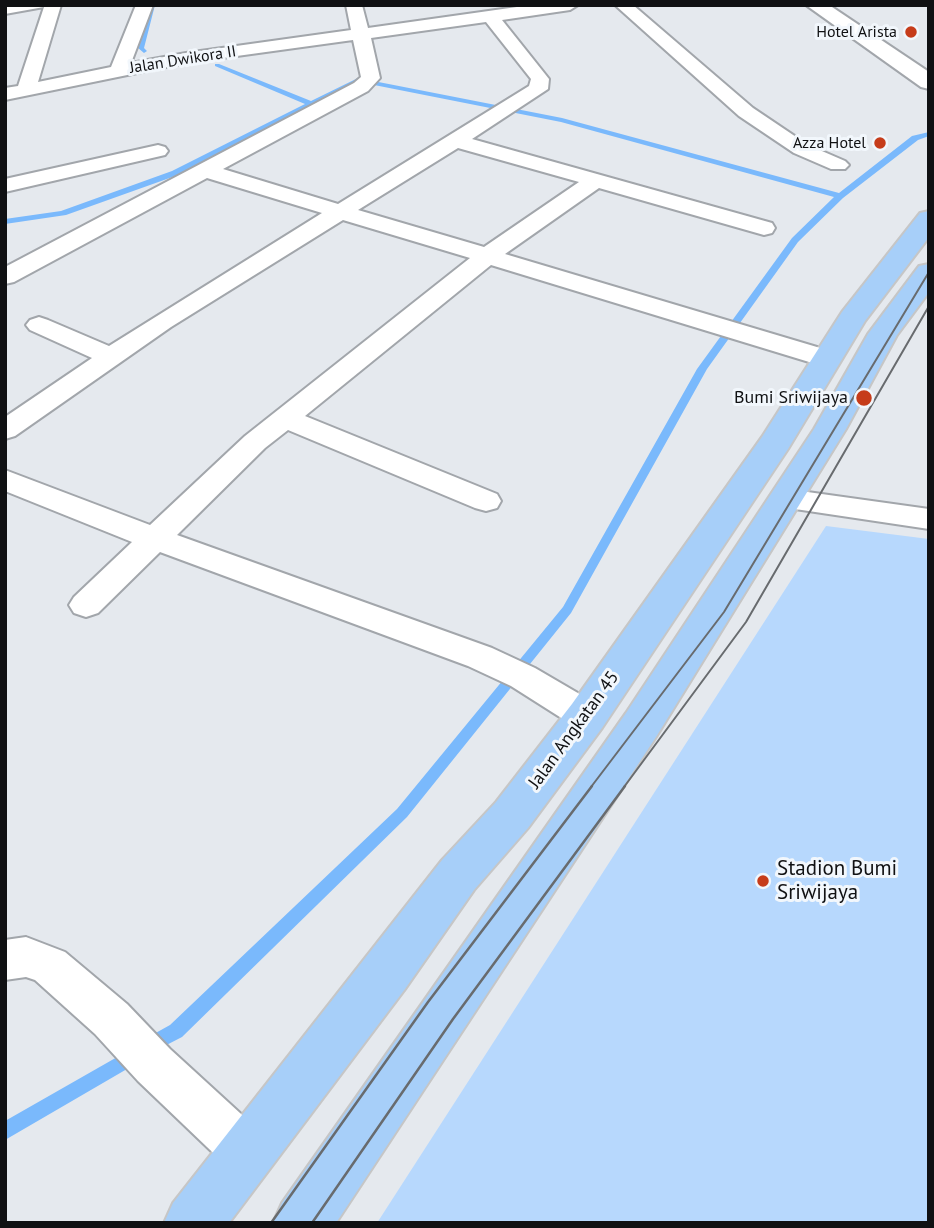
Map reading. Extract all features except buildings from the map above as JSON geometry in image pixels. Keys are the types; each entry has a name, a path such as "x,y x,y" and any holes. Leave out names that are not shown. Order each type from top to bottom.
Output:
{"main road":[{"name":"Jalan Angkatan 45","path":"193,1223 458,876 512,815 587,716 776,442 852,318 929,219"},
{"path":"302,1223 641,725 830,429 883,334 929,272"},
{"path":"512,815 524,898"}],"street":[{"path":"5,9 37,5"},
{"path":"26,90 53,5"},
{"path":"119,70 145,5"},
{"path":"5,277 366,82 362,33 354,5"},
{"path":"490,16 569,5"},
{"path":"623,5 746,112 801,149 838,165"},
{"path":"816,5 929,82"},
{"path":"5,429 111,357 339,211 538,89 540,79 490,16"},
{"name":"Jalan Dwikora II","path":"5,94 186,58 490,16"},
{"path":"457,141 765,228"},
{"path":"5,186 158,151"},
{"path":"203,170 828,359"},
{"path":"86,605 255,442 487,256 596,180"},
{"path":"39,325 111,357"},
{"path":"285,418 486,501"},
{"path":"5,480 153,538 480,657 523,677 587,716"},
{"path":"786,499 929,519"},
{"path":"5,960 26,957 50,966 111,1018 146,1058 247,1152"}],"shaded area":[{"name":"Stadion Bumi Sriwijaya","path":"826,526 929,539 929,1223 377,1223"}],"waterway":[{"path":"144,51 141,48 152,6"},
{"path":"217,65 311,104"},
{"path":"311,104 358,80 562,120 840,196"},
{"path":"5,222 63,213 175,173 311,104"},
{"path":"840,196 915,138 929,134"},
{"path":"149,1046 176,1031 402,813 567,610 702,369 795,240 840,196"},
{"path":"5,1131 133,1056"}],"tram line":[{"path":"591,787 724,612 929,272"},
{"path":"624,787 746,622 929,306"},
{"path":"271,1223 428,1002 592,786"},
{"path":"312,1223 453,1019 625,786"}],"place":[{"name":"Hotel Arista","path":"911,32"},
{"name":"Azza Hotel","path":"880,143"},
{"name":"Bumi Sriwijaya","path":"864,398"},
{"name":"Stadion Bumi Sriwijaya","path":"763,881"}]}
